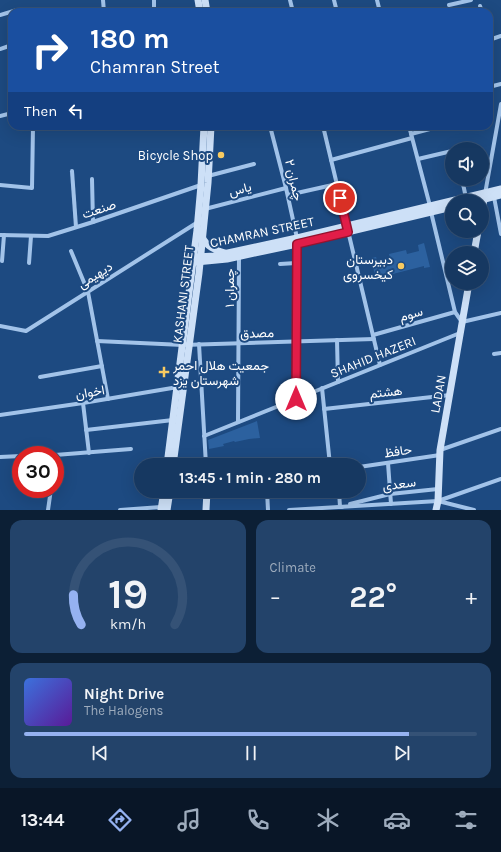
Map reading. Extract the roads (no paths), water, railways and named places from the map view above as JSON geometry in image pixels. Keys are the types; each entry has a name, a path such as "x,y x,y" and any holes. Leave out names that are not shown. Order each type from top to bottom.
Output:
{"main road":[{"name":"KASHANI STREET","path":"204,130 205,180"},
{"name":"KASHANI STREET","path":"173,458 176,420 197,260 211,130"},
{"name":"CHAMRAN STREET","path":"489,195 501,189"},
{"name":"CHAMRAN STREET","path":"197,260 211,261 239,256 445,205"},
{"name":"CHAMRAN STREET","path":"431,209 445,208"},
{"name":"KASHANI STREET","path":"186,345 199,273 197,260 202,237 201,222"},
{"path":"202,237 205,243 214,250 226,253"},
{"name":"CHAMRAN STREET","path":"197,260 226,253 297,241"},
{"path":"199,273 211,261"},
{"name":"LADAN","path":"436,510 438,501 440,453 468,290"},
{"name":"KASHANI STREET","path":"168,458 176,420"},
{"path":"163,509 164,498"},
{"path":"163,509 167,498"},
{"path":"206,510 207,498"}],"street":[{"path":"154,0 154,8"},
{"path":"449,5 471,0"},
{"path":"483,194 501,104"},
{"path":"0,185 32,188 33,130"},
{"name":"چمران ۲","path":"271,130 288,195 297,241 296,399"},
{"path":"323,130 380,365"},
{"path":"411,130 455,312 462,322 501,314"},
{"path":"331,160 429,130"},
{"path":"418,159 445,153"},
{"name":"صنعت","path":"2,235 48,236 93,222 205,180 254,164"},
{"path":"72,171 76,227"},
{"path":"92,179 93,222"},
{"path":"288,195 337,184"},
{"name":"یاس","path":"202,209 286,188"},
{"path":"498,196 501,234"},
{"name":"دیهیمی","path":"0,326 26,331 201,222"},
{"path":"2,235 2,261"},
{"path":"29,263 32,236"},
{"path":"71,251 88,292 108,399"},
{"name":"چمران ۱","path":"239,256 239,343"},
{"path":"280,264 296,263"},
{"name":"سوم","path":"373,337 455,312"},
{"name":"SHAHID HAZERI","path":"204,436 460,332"},
{"name":"مصدق","path":"97,341 186,345 296,342 373,337"},
{"path":"337,340 338,382"},
{"path":"238,422 239,343"},
{"path":"199,344 206,458"},
{"path":"494,354 501,353"},
{"path":"40,377 102,366"},
{"name":"اخوان","path":"0,415 83,404 180,387"},
{"path":"322,388 329,458"},
{"name":"هشتم","path":"324,409 450,395"},
{"path":"83,404 89,453"},
{"path":"86,430 176,420"},
{"name":"حافظ","path":"366,466 440,453 501,429"},
{"path":"64,454 131,449"},
{"path":"0,457 12,456"},
{"path":"388,463 391,504"},
{"path":"438,501 501,479"},
{"name":"سعدی","path":"340,507 390,494 438,489"},
{"path":"48,510 50,498"},
{"path":"267,498 268,510"},
{"path":"339,498 340,507"},
{"path":"438,501 474,510"},
{"name":"سعدی","path":"289,510 438,501"},
{"path":"120,510 163,509"}],"place":[{"name":"Bicycle Shop","path":"221,155"},
{"name":"دبیرستان کیخسروی","path":"401,266"},
{"name":"جمعیت هلال احمر شهرستان یزد","path":"164,372"}]}
